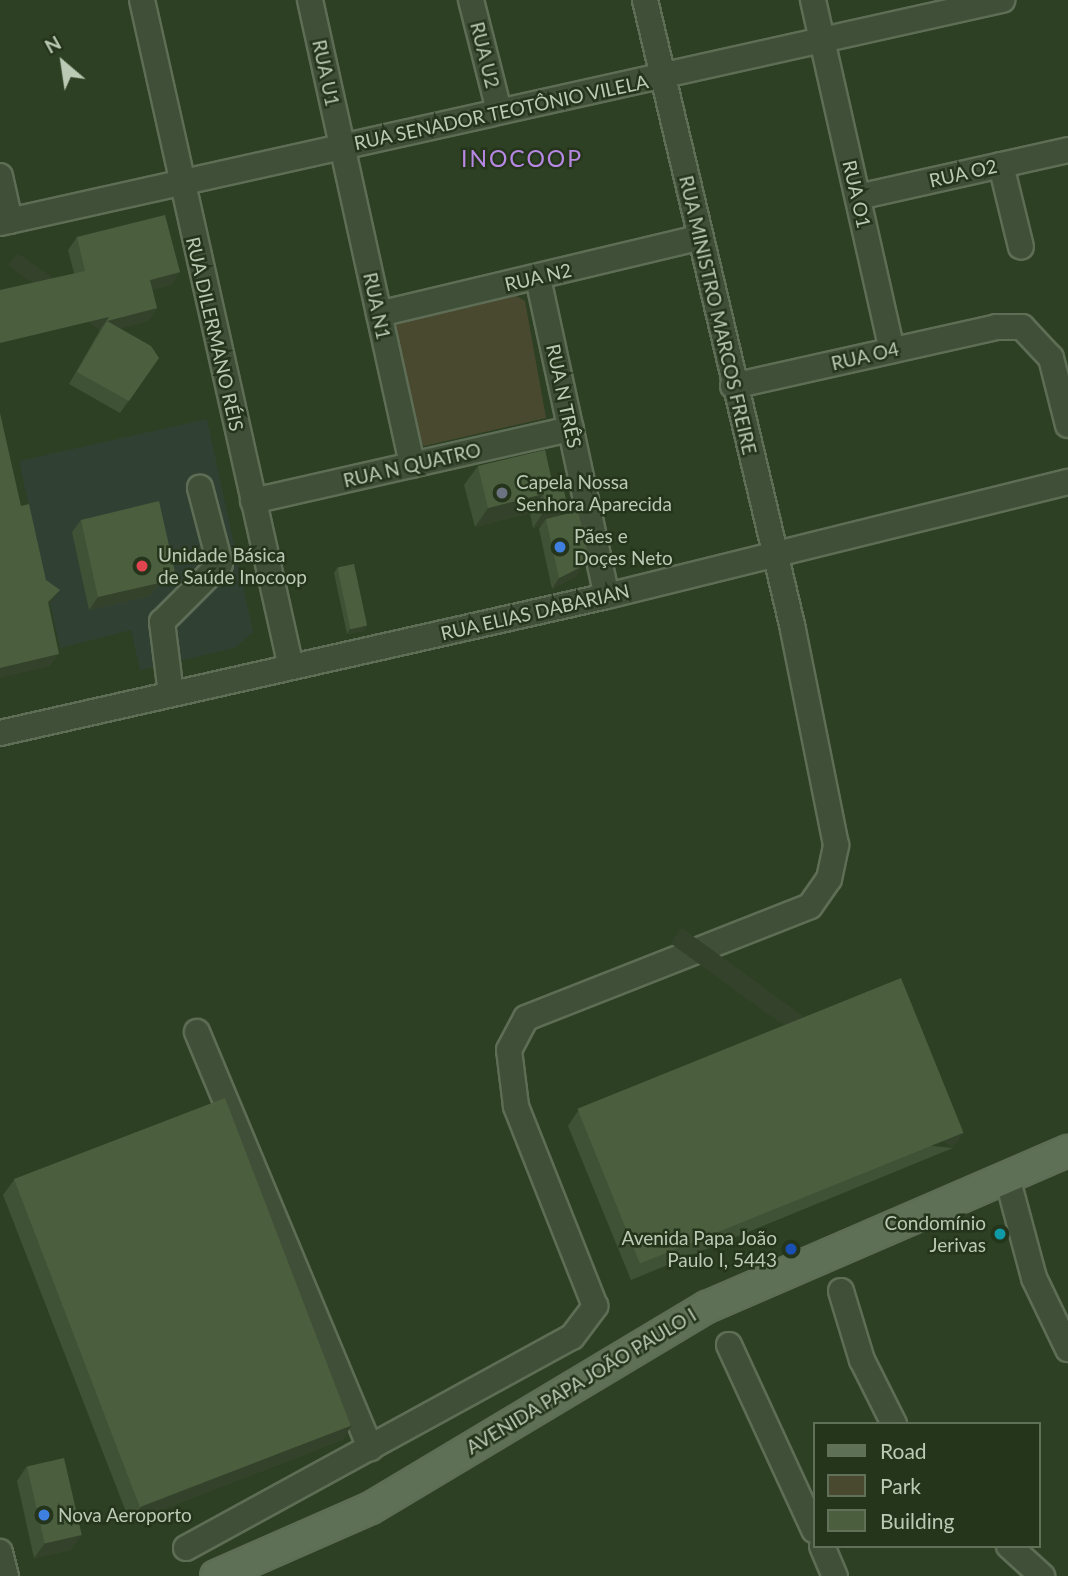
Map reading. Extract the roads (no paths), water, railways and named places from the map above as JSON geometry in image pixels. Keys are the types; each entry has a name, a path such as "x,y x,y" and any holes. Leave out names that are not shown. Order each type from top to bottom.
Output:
{"main road":[{"name":"AVENIDA PAPA JOÃO PAULO I","path":"216,1576 371,1508 707,1307 1068,1151"}],"street":[{"name":"RUA DILERMANO RÉIS","path":"142,0 180,183 291,667"},
{"name":"RUA U1","path":"310,0 342,146"},
{"name":"RUA U2","path":"471,0 499,111"},
{"name":"RUA MINISTRO MARCOS FREIRE","path":"370,1448 572,1337 596,1306 516,1106 509,1050 526,1018 810,906 829,879 836,845 793,629 697,238 664,76 645,0"},
{"name":"RUA O1","path":"813,0 892,350"},
{"name":"RUA SENADOR TEOTÔNIO VILELA","path":"5,222 988,2"},
{"name":"RUA N1","path":"342,146 412,465"},
{"name":"RUA O2","path":"858,197 1068,150"},
{"path":"1000,165 1021,247"},
{"path":"0,176 5,222"},
{"name":"RUA N2","path":"379,314 697,238"},
{"name":"RUA N TRÊS","path":"538,278 607,596"},
{"name":"RUA O4","path":"733,386 996,327 1022,327 1039,338 1051,358 1068,425"},
{"name":"RUA N QUATRO","path":"253,501 571,429"},
{"name":"RUA ELIAS DABARIAN","path":"0,733 607,596 1068,482"},
{"path":"171,694 163,622 220,564 200,488"},
{"path":"186,1548 370,1448 197,1032"},
{"path":"1007,1177 1020,1213 1034,1278 1068,1349"},
{"path":"841,1291 862,1360 893,1422"},
{"path":"729,1345 813,1528"},
{"path":"823,1548 835,1576"},
{"path":"1011,1548 1042,1576"},
{"path":"0,1552 6,1576"}],"place":[{"name":"Capela Nossa Senhora Aparecida","path":"502,493"},
{"name":"Pães e Doçes Neto","path":"560,547"},
{"name":"Unidade Básica de Saúde Inocoop","path":"142,566"},
{"name":"Condomínio Jerivas","path":"1000,1234"},
{"name":"Avenida Papa João Paulo I, 5443","path":"791,1249"},
{"name":"Nova Aeroporto","path":"44,1515"}],"district":[{"name":"INOCOOP","path":"522,158"}]}
